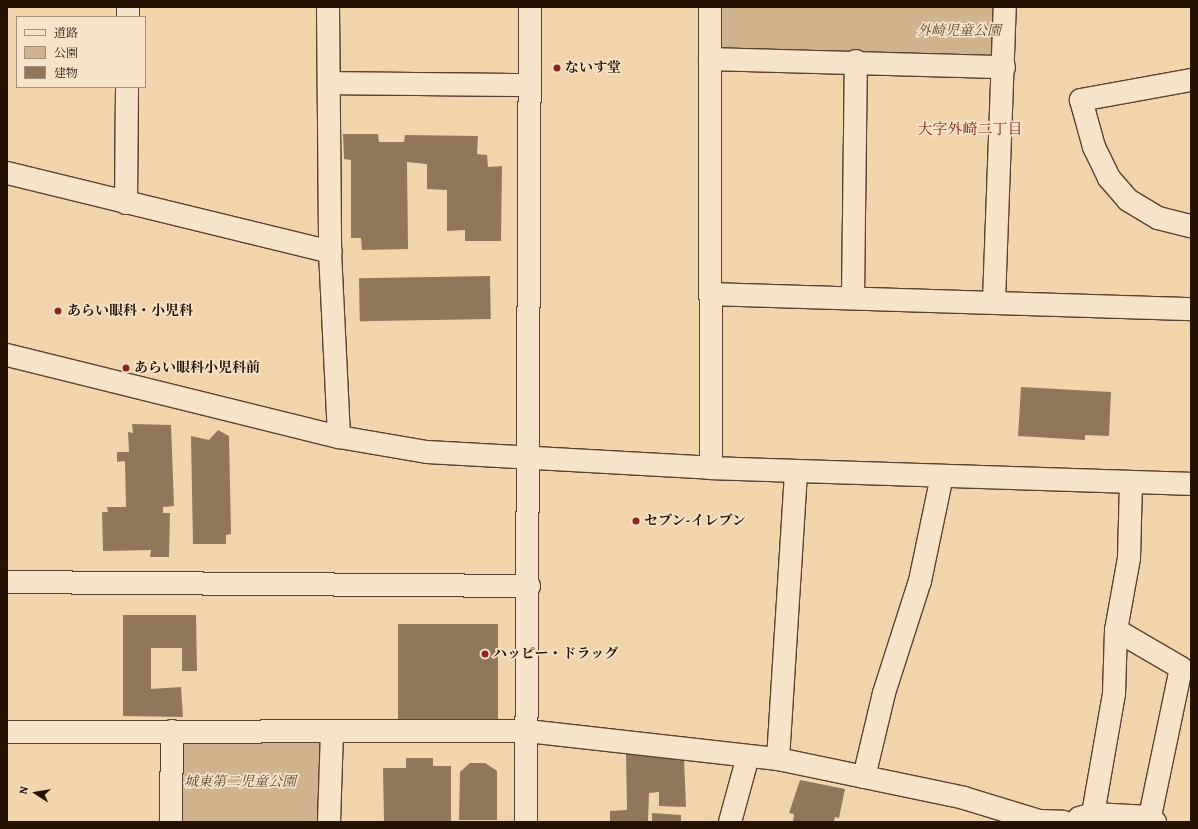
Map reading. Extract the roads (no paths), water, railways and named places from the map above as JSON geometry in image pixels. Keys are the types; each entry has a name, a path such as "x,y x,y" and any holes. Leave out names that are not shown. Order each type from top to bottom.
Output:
{"street":[{"path":"328,7 330,252 338,437"},
{"path":"526,822 529,586 528,85 530,7"},
{"path":"710,7 712,294 711,468"},
{"path":"994,301 1004,67 1005,7"},
{"path":"710,59 856,61 1004,67"},
{"path":"853,297 856,61"},
{"path":"1191,80 1081,100 1094,147 1109,178 1128,200 1158,218 1191,226"},
{"path":"329,83 528,85"},
{"path":"126,203 127,88"},
{"path":"7,173 330,252"},
{"path":"712,294 994,301 1191,309"},
{"path":"7,355 338,437 426,452 528,460 796,472 1191,484"},
{"path":"778,759 796,472"},
{"path":"864,776 884,693 920,581 942,476"},
{"path":"1093,814 1114,694 1116,630 1130,558 1131,482"},
{"path":"7,582 529,586"},
{"path":"1066,822 1093,814 1153,820 1181,668 1116,630"},
{"path":"171,822 172,731"},
{"path":"7,732 526,731 778,759 964,798 1039,821 1063,822"},
{"path":"329,822 332,732"},
{"path":"730,822 748,756"}],"place":[{"name":"ないす堂","path":"557,68"},
{"name":"あらい眼科・小児科","path":"58,311"},
{"name":"あらい眼科小児科前","path":"126,368"},
{"name":"セブン-イレブン","path":"636,521"},
{"name":"ハッピー・ドラッグ","path":"485,654"}],"district":[{"name":"大字外崎二丁目","path":"970,130"}],"park label":[{"name":"外崎児童公園","path":"959,31"},
{"name":"城東第二児童公園","path":"240,782"}]}
